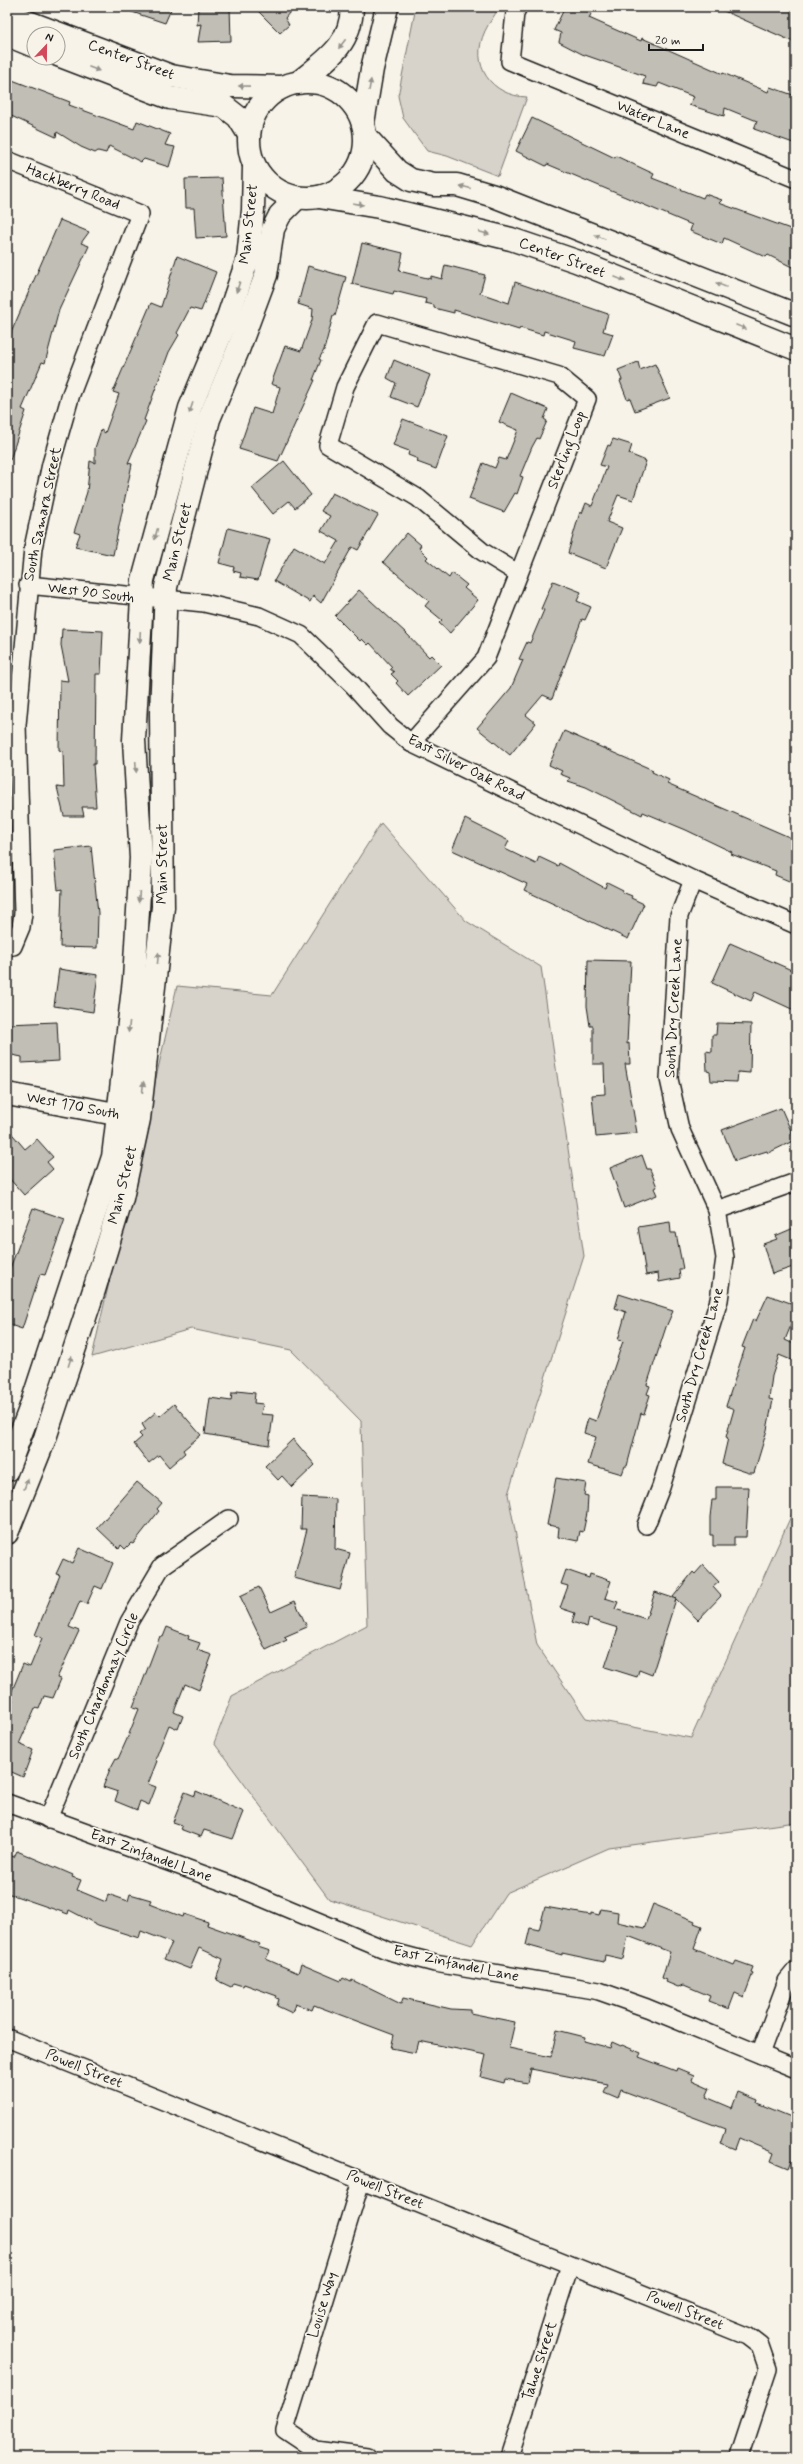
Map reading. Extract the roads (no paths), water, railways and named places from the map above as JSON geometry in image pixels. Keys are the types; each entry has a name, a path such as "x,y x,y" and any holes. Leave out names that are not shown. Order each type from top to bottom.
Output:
{"street":[{"path":"352,7 348,36 336,51 291,85 274,92 262,103 253,117 248,134 249,149 254,166 265,181 280,192 297,198 329,195 345,186 357,172 364,155 364,130 372,69 387,7"},
{"name":"Water Lane","path":"518,7 515,13 510,61 796,179"},
{"name":"Center Street","path":"7,14 171,76 230,86 291,85"},
{"path":"7,35 26,43"},
{"name":"Center Street","path":"66,58 170,98 224,106 238,117 248,134"},
{"path":"291,85 324,84 341,93 355,106 364,130 397,171 411,180 434,185 457,185 494,196 796,315"},
{"name":"Hackberry Road","path":"7,160 140,214"},
{"name":"Main Street","path":"7,1533 45,1438 94,1290 122,1198 139,1119 164,907 161,713 154,600 143,580 190,408 228,317 248,258 254,210 254,166"},
{"name":"Center Street","path":"319,197 379,207 511,239 576,261 796,349"},
{"name":"Main Street","path":"7,1470 96,1213 113,1157 134,980 142,858 134,740 154,600 166,587 209,419 238,350 266,275 273,229 280,216 297,198"},
{"name":"South Samara Street","path":"10,946 21,927 23,913 12,725 33,548 51,464 71,394 140,214"},
{"name":"Sterling Loop","path":"377,324 559,376 587,399 519,574 483,552 418,498 328,445 345,387 377,324"},
{"path":"411,744 486,658 519,574"},
{"name":"West 90 South","path":"28,585 154,600"},
{"name":"East Silver Oak Road","path":"154,600 204,603 259,616 301,635 353,685 390,726 411,744 693,880 796,925"},
{"name":"South Dry Creek Lane","path":"646,1525 661,1487 719,1300 725,1258 717,1210 680,1129 669,1079 679,916 693,880"},
{"name":"West 170 South","path":"7,1094 139,1119"},
{"path":"717,1210 796,1182"},
{"name":"South Chardonnay Circle","path":"48,1819 129,1622 162,1566 228,1519"},
{"name":"East Zinfandel Lane","path":"7,1803 229,1884 389,1951 435,1963 599,1991 647,2008 796,2069"},
{"path":"760,2054 787,1981 796,1970"},
{"name":"Powell Street","path":"7,2038 748,2336 760,2346 767,2361 767,2377 739,2457"},
{"name":"Louise Way","path":"361,2181 285,2430 315,2450 368,2457"},
{"name":"Tahoe Street","path":"509,2457 570,2265"}]}
